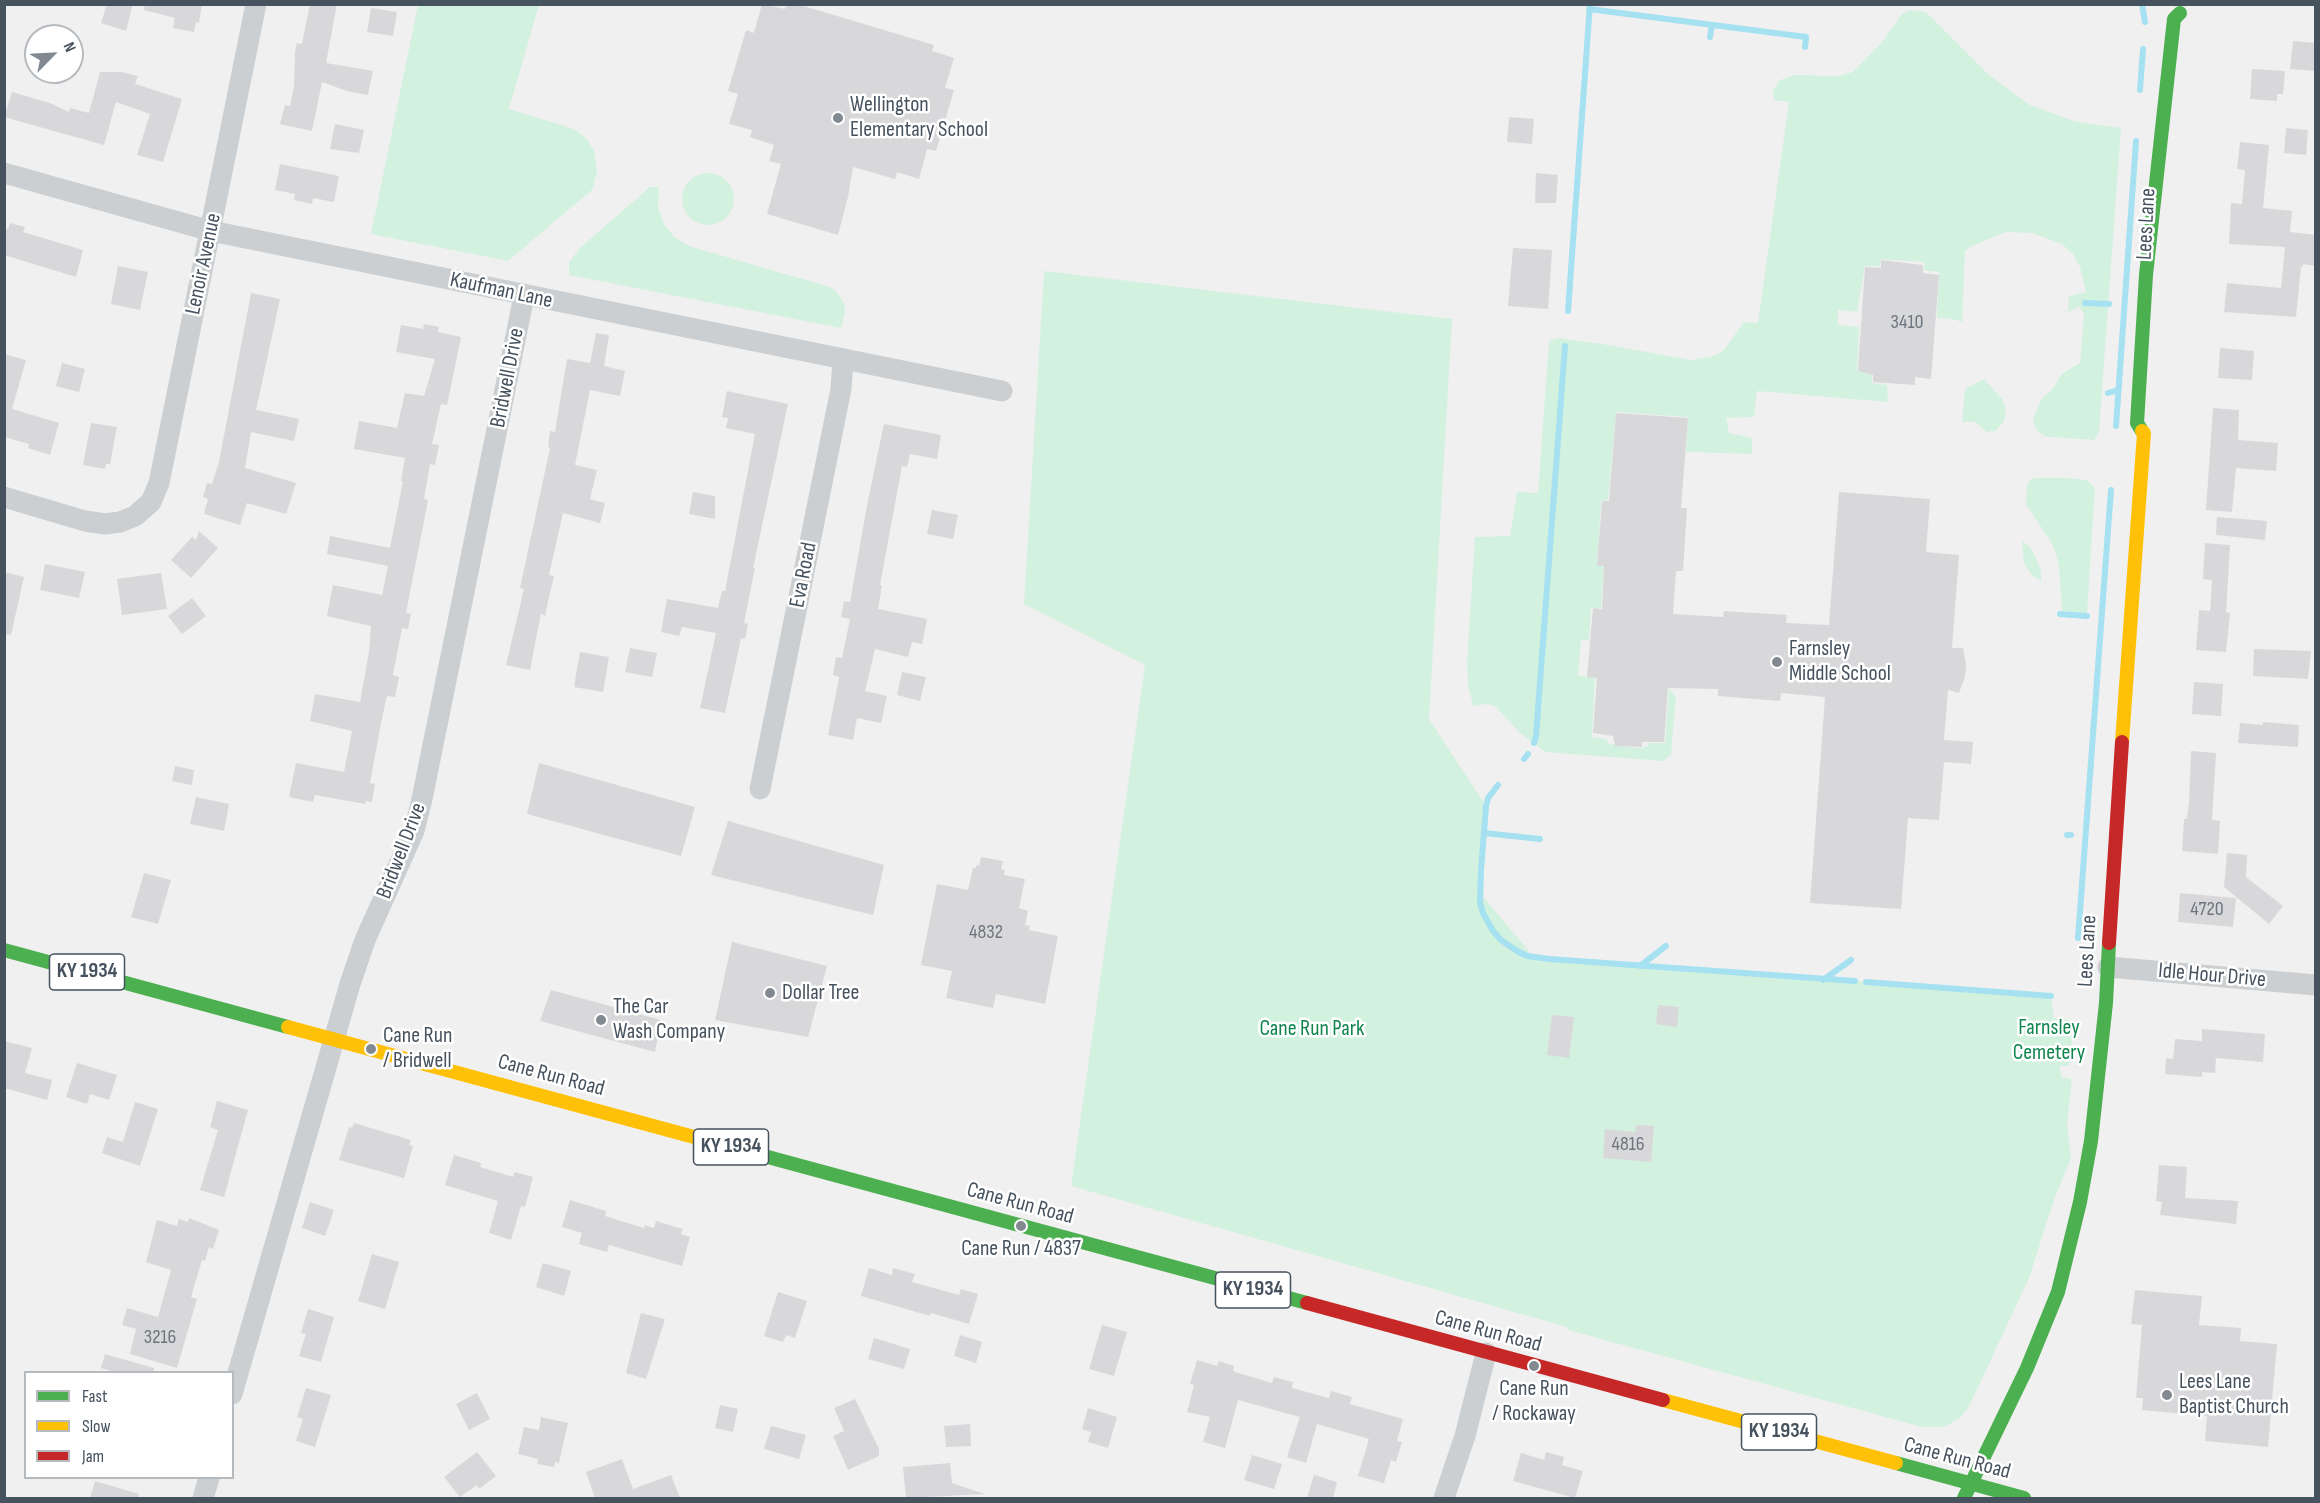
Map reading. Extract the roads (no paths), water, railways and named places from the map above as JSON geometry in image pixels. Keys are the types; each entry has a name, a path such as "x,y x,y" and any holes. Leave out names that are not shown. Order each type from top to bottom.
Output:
{"main road":[{"name":"Lees Lane","path":"2170,181 2186,22 2181,9"},
{"name":"Lees Lane","path":"1964,1498 2027,1368 2058,1292 2080,1202 2091,1141 2102,1049 2150,430 2137,423 2146,275 2174,19 2181,9"},
{"name":"Cane Run Road","path":"4,950 2024,1498"}],"street":[{"name":"Lenoir Avenue","path":"4,497 85,521 105,524 120,522 135,516 151,502 159,483 256,4"},
{"name":"Kaufman Lane","path":"4,173 211,231 1002,391"},
{"name":"Bridwell Drive","path":"234,1387 334,1038 365,940 414,831 524,296"},
{"name":"Eva Road","path":"760,789 841,388 843,360"},
{"name":"Idle Hour Drive","path":"2108,967 2316,985"},
{"path":"1444,1498 1464,1436 1486,1353"},
{"path":"203,1498 209,1479"}],"waterway":[{"path":"1568,311 1590,4"},
{"path":"2142,4 2145,22"},
{"path":"1589,9 1806,37 1805,47"},
{"path":"1710,37 1712,25"},
{"path":"2140,90 2143,49"},
{"path":"2116,426 2136,141"},
{"path":"2085,303 2109,304"},
{"path":"1534,743 1565,346"},
{"path":"2108,393 2118,390"},
{"path":"2078,938 2111,490"},
{"path":"2060,614 2087,616"},
{"path":"1524,759 1528,754"},
{"path":"1498,785 1488,798 1486,806 1480,903 1493,931 1517,951 1527,956 1550,959 1855,981"},
{"path":"1484,833 1540,839"},
{"path":"1640,966 1666,946"},
{"path":"1823,980 1851,960"},
{"path":"1866,982 2051,996"}],"place":[{"name":"Wellington Elementary School","path":"838,118"},
{"name":"Farnsley Middle School","path":"1777,662"},
{"name":"Dollar Tree","path":"770,993"},
{"name":"The Car Wash Company","path":"601,1020"},
{"name":"Cane Run / Bridwell","path":"371,1049"},
{"name":"Cane Run / 4837","path":"1021,1226"},
{"name":"Cane Run / Rockaway","path":"1534,1366"},
{"name":"Lees Lane Baptist Church","path":"2167,1395"}],"park label":[{"name":"Cane Run Park","path":"1312,1029"},
{"name":"Farnsley Cemetery","path":"2049,1040"}]}
